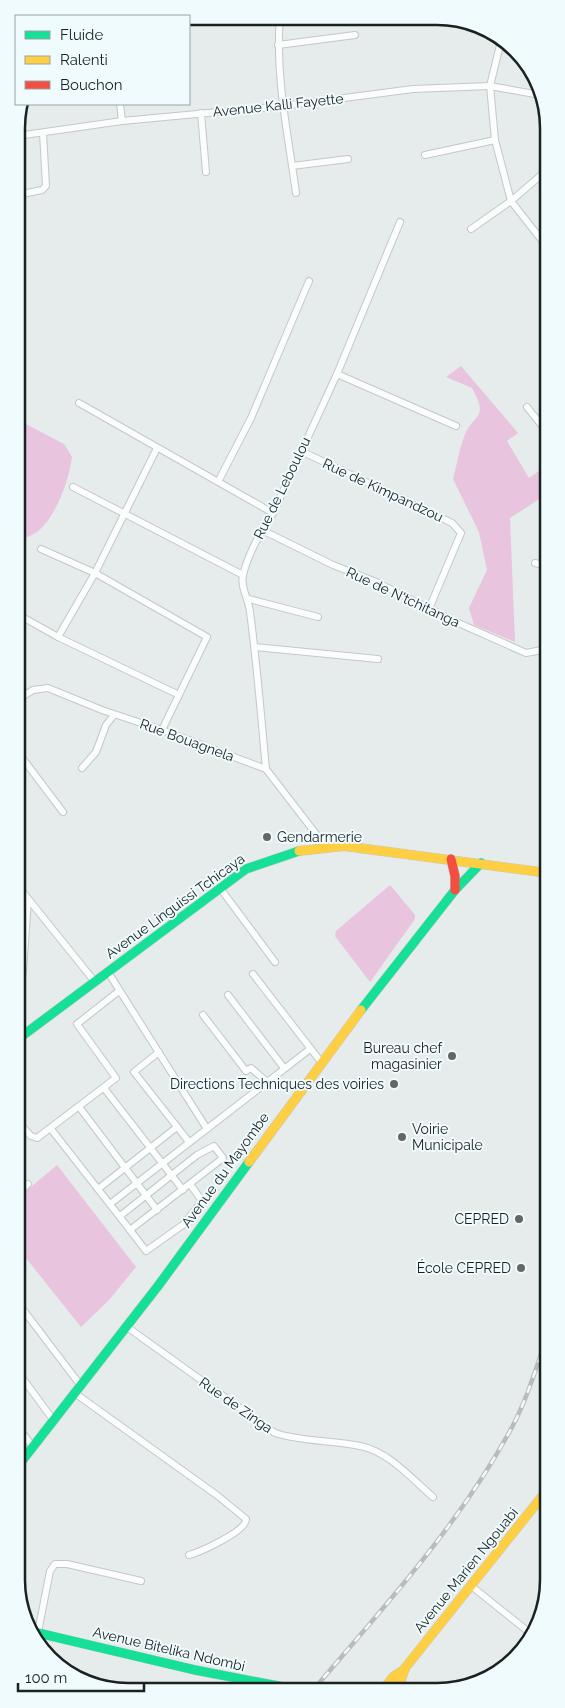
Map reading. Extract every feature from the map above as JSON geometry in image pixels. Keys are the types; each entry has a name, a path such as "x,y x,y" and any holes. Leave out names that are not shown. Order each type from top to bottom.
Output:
{"main road":[{"name":"Avenue Linguissi Tchicaya","path":"25,1034 246,869 265,860 326,847 344,846 540,872"},
{"path":"451,859 455,876 455,890"},
{"name":"Avenue du Mayombe","path":"25,1457 127,1327 321,1062 455,890 480,863"},
{"name":"Avenue Marien Ngouabi","path":"388,1683 405,1668 540,1499"},
{"name":"Avenue Bitelika Ndombi","path":"40,1633 195,1670 263,1683"},
{"name":"Avenue Marien Ngouabi","path":"399,1683 405,1668"}],"street":[{"path":"279,25 278,45 283,106 296,193"},
{"path":"278,45 355,35"},
{"path":"500,46 490,86 495,140 511,201 540,239"},
{"name":"Avenue Kalli Fayette","path":"25,135 122,121 283,106 413,89 490,86 534,93"},
{"path":"120,105 122,121"},
{"path":"201,113 206,172"},
{"path":"25,193 42,190 46,186 43,132"},
{"path":"425,155 495,140"},
{"path":"292,166 348,159"},
{"path":"471,229 511,201 540,176"},
{"name":"Rue de Leboulou","path":"243,575 262,530 273,513 337,374 400,222"},
{"path":"219,480 251,418 309,281"},
{"path":"337,374 456,426"},
{"path":"79,403 157,448 219,480 273,513"},
{"path":"528,407 540,423"},
{"path":"58,637 95,573 157,448"},
{"name":"Rue de Kimpandzou","path":"301,451 452,523 461,533 429,609"},
{"path":"73,486 126,512 243,575 242,586 248,599 254,647 266,769 326,847"},
{"name":"Rue de N'tchitanga","path":"262,530 526,653 540,650"},
{"path":"41,549 95,573 207,637 162,730"},
{"path":"535,563 540,564"},
{"path":"248,599 318,617"},
{"path":"25,618 58,637 179,696"},
{"path":"254,647 378,659"},
{"name":"Rue Bouagnela","path":"25,695 34,690 48,688 114,715 162,730 266,769"},
{"path":"82,768 96,752 106,725 114,715"},
{"path":"25,761 63,812"},
{"path":"220,888 275,962"},
{"path":"25,895 95,982"},
{"path":"25,942 28,899"},
{"path":"108,972 207,1129"},
{"path":"253,974 321,1062"},
{"path":"25,1129 34,1138 80,1108 116,1078 76,1024 119,991"},
{"path":"228,994 284,1068"},
{"path":"203,1015 246,1071 252,1068 266,1081"},
{"path":"110,1204 266,1081 310,1049"},
{"path":"159,1052 134,1072 188,1142"},
{"path":"104,1088 183,1190"},
{"path":"80,1108 157,1210"},
{"path":"98,1189 177,1127"},
{"path":"50,1129 146,1251 184,1224 202,1202 190,1184"},
{"path":"120,1216 197,1155 214,1146 223,1158 130,1230"},
{"path":"25,1187 28,1184"},
{"path":"25,1312 82,1386"},
{"name":"Rue de Zinga","path":"127,1327 275,1433 292,1438 361,1446 375,1452 433,1496"},
{"path":"25,1382 54,1421"},
{"path":"76,1394 218,1496 246,1519 246,1523 229,1535 202,1551 189,1555"},
{"path":"25,1436 33,1447"},
{"path":"37,1628 50,1571 54,1564 66,1564 141,1581"},
{"path":"470,1585 527,1630"}],"shaded area":[{"path":"461,366 518,433 507,441 529,478 540,470 540,499 510,518 515,642 474,625 469,608 487,570 479,532 453,479 464,437 478,416 480,406 472,388 446,377"},
{"path":"25,424 64,444 72,457 65,487 56,508 44,525 32,535 25,538"},
{"path":"390,885 415,915 415,919 370,982 335,936 336,931"},
{"path":"57,1165 136,1267 109,1300 81,1327 25,1257 25,1192"}],"railway":[{"path":"319,1683 419,1564 468,1499 517,1418 540,1357"}],"traffic: fast":[{"path":"25,1034 246,869 299,851"},
{"path":"361,1010 455,890 481,863"},
{"path":"25,1457 158,1286 249,1162"},
{"path":"40,1633 195,1670 263,1683"}],"traffic: slow":[{"path":"299,851 344,846 540,872"},
{"path":"249,1162 361,1010"},
{"path":"399,1683 405,1668 540,1499"},
{"path":"388,1683 393,1677 405,1669"}],"traffic: jam":[{"path":"451,859 455,876 455,890"}],"place":[{"name":"Gendarmerie","path":"267,837"},
{"name":"Bureau chef magasinier","path":"452,1056"},
{"name":"Directions Techniques des voiries","path":"394,1084"},
{"name":"Voirie Municipale","path":"402,1137"},
{"name":"CEPRED","path":"519,1219"},
{"name":"École CEPRED","path":"521,1268"}]}
